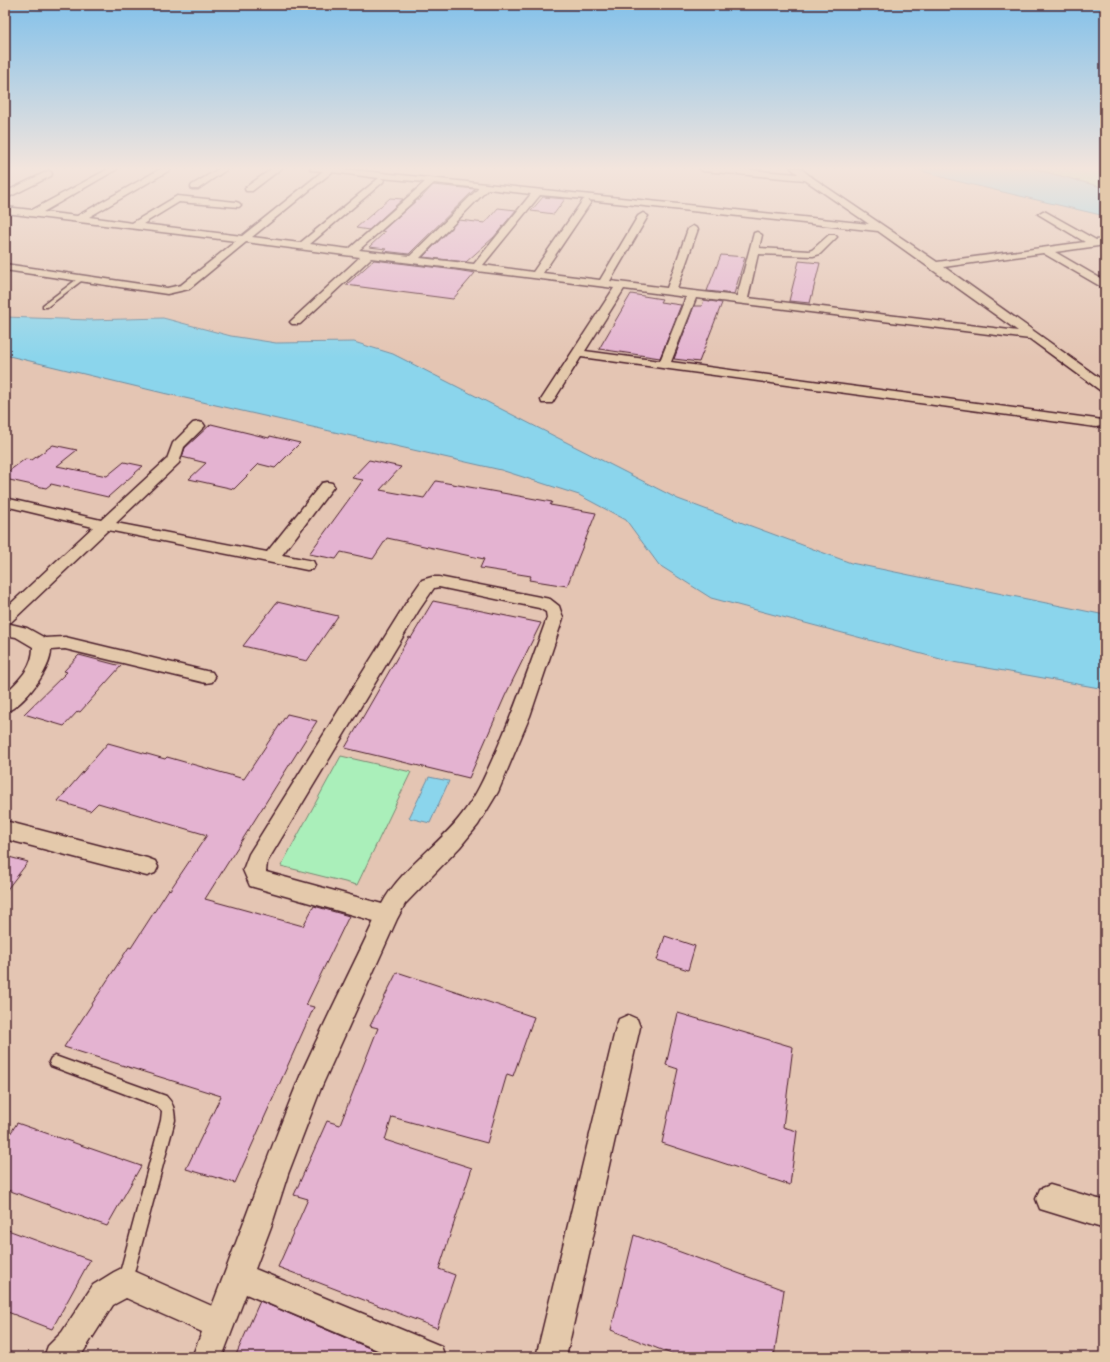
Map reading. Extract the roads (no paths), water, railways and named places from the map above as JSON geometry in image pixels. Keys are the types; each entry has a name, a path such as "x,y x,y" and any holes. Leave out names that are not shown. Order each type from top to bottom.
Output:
{"street":[{"path":"178,232 1034,336"},
{"path":"5,267 166,291 175,290 185,287 254,232"},
{"path":"301,247 319,232"},
{"path":"350,253 374,232"},
{"path":"412,260 440,232"},
{"path":"476,268 505,232"},
{"path":"536,275 566,232"},
{"path":"603,284 634,232"},
{"path":"670,292 692,232"},
{"path":"887,232 936,264 1105,388"},
{"path":"1074,232 1094,243"},
{"path":"742,300 757,235"},
{"path":"753,251 809,254 816,252 832,237"},
{"path":"936,264 1105,242"},
{"path":"1045,250 1105,286"},
{"path":"296,322 368,255"},
{"path":"547,400 621,286"},
{"path":"664,364 692,295"},
{"path":"577,353 1096,423"},
{"path":"5,618 174,460 178,446 198,426"},
{"path":"272,557 327,486"},
{"path":"5,502 104,525 307,565"},
{"path":"207,1357 238,1276 274,1174 311,1082 388,915 397,897 458,835 471,819 492,786 521,716 555,618 554,609 544,603 439,582 432,582 428,584 412,607 257,860 254,870 258,879 388,915"},
{"path":"5,629 22,632 42,644 65,643 206,677"},
{"path":"5,705 32,677 42,657 42,644"},
{"path":"5,830 147,867"},
{"path":"551,1357 628,1027"},
{"path":"1050,1199 1105,1215"},
{"path":"238,1276 430,1357"},
{"path":"59,1357 72,1342 103,1294 124,1282 220,1325"}],"lane":[{"path":"45,306 82,278"},
{"path":"55,1062 162,1101 168,1108 168,1120 124,1282"}],"water":[{"path":"5,317 89,320 163,318 231,336 276,343 354,342 393,354 678,499 851,563 1105,615 1105,689 948,661 711,598 659,565 626,520 579,495 501,470 163,393 5,355"},
{"path":"429,777 449,781 430,823 409,818"}]}
